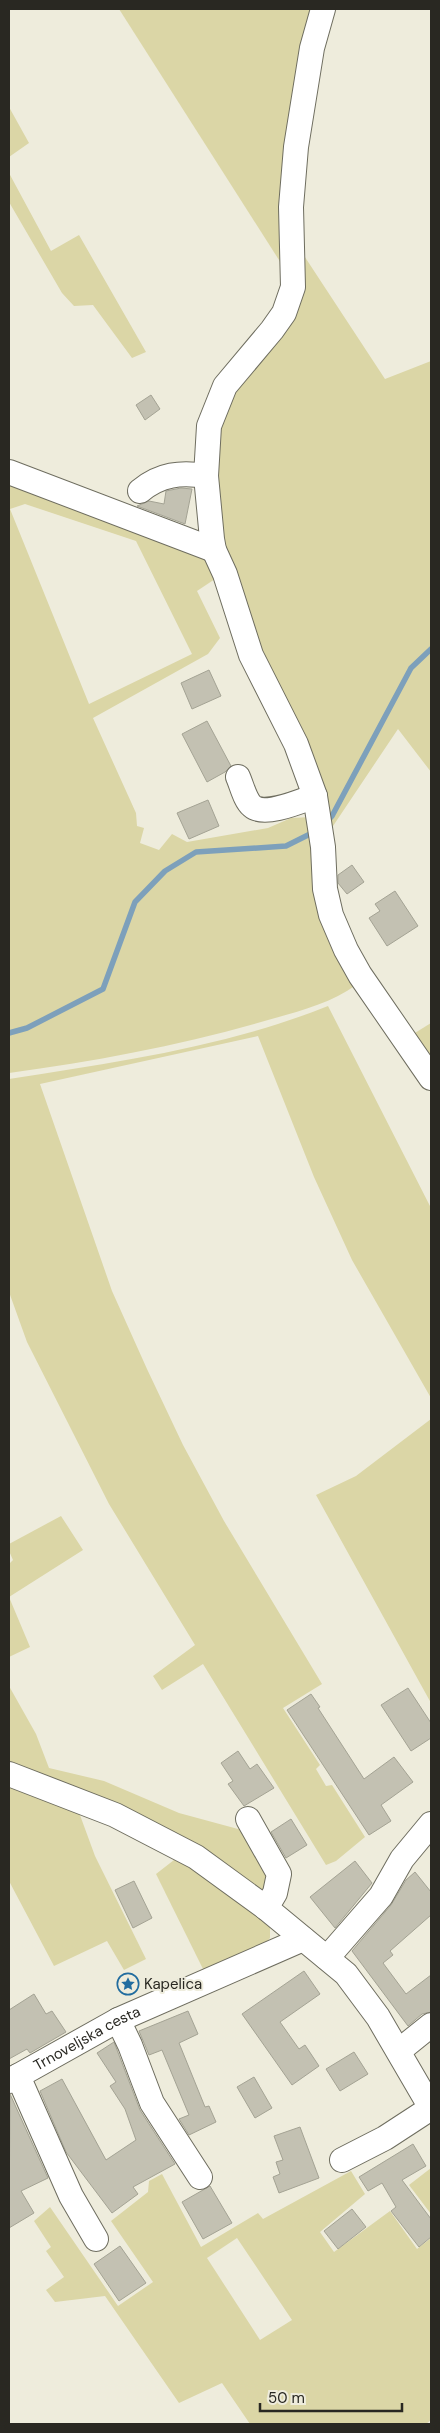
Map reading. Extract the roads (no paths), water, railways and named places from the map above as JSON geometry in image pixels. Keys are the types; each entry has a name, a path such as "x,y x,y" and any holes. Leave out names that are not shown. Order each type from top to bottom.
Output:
{"street":[{"path":"322,9 312,48 296,147 292,207 293,287 290,300 272,330 225,386 209,426 206,476 214,550 225,574 251,655 296,744 315,796 329,906 346,950 431,1078"},
{"path":"9,472 162,532 214,550"},
{"path":"140,491 151,482 172,475 187,473 206,476"},
{"path":"238,778 252,806 260,810 299,802 315,796"},
{"path":"9,1774 115,1815 196,1857 266,1908 346,1974 400,2050 431,2108 385,2138 342,2160"},
{"path":"248,1819 279,1874 275,1893 266,1908"},
{"path":"327,1958 381,1896 402,1859 431,1824"},
{"name":"Trnoveljska cesta","path":"14,2079 118,2020 303,1939"},
{"path":"118,2020 130,2045 152,2103 200,2177"},
{"path":"400,2050 431,2026"},
{"path":"14,2079 96,2239"}],"waterway":[{"path":"325,824 332,816 411,668 431,649"},
{"path":"9,1033 27,1028 103,989 135,902 165,871 196,852 286,846 314,832"}],"place":[{"name":"Kapelica","path":"128,1984"}]}
